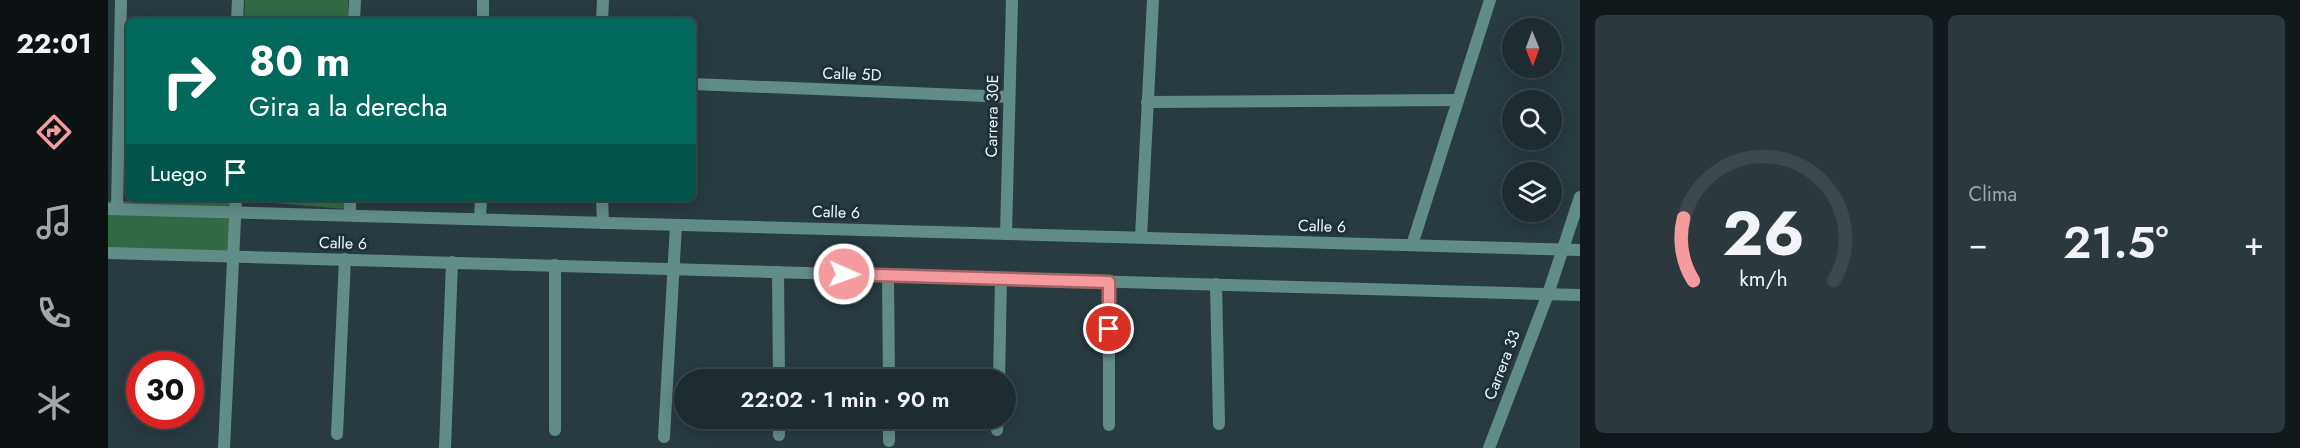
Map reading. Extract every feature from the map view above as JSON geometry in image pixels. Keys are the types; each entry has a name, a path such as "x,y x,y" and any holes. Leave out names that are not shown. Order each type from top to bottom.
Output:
{"street":[{"path":"113,209 121,0"},
{"path":"237,18 238,0"},
{"path":"354,18 355,0"},
{"path":"483,0 483,18"},
{"path":"602,18 603,0"},
{"name":"Carrera 30E","path":"1006,234 1012,0"},
{"path":"1141,237 1153,0"},
{"path":"1412,245 1490,0"},
{"name":"Calle 5D","path":"696,84 1009,97"},
{"path":"1147,102 1458,100"},
{"path":"1548,294 1580,197"},
{"path":"224,448 236,201"},
{"path":"350,201 350,216"},
{"path":"480,219 481,201"},
{"path":"602,201 603,222"},
{"name":"Calle 6","path":"113,209 1580,250"},
{"path":"664,437 676,225"},
{"name":"Calle 6","path":"108,253 1580,295"},
{"path":"337,434 345,260"},
{"path":"445,448 452,262"},
{"path":"555,265 555,430"},
{"path":"778,272 778,369"},
{"path":"888,275 889,369"},
{"path":"999,369 1001,278"},
{"path":"1108,425 1109,282"},
{"path":"1216,284 1219,424"},
{"name":"Carrera 33","path":"1489,448 1548,294"},
{"path":"779,429 779,435"},
{"path":"889,429 889,441"}],"green space":[{"path":"245,0 348,0 348,18 244,18"},
{"path":"108,201 235,203 234,256 108,253"},
{"path":"252,201 346,201 345,209"}],"route":[{"path":"844,274 1109,282 1109,329"}]}
